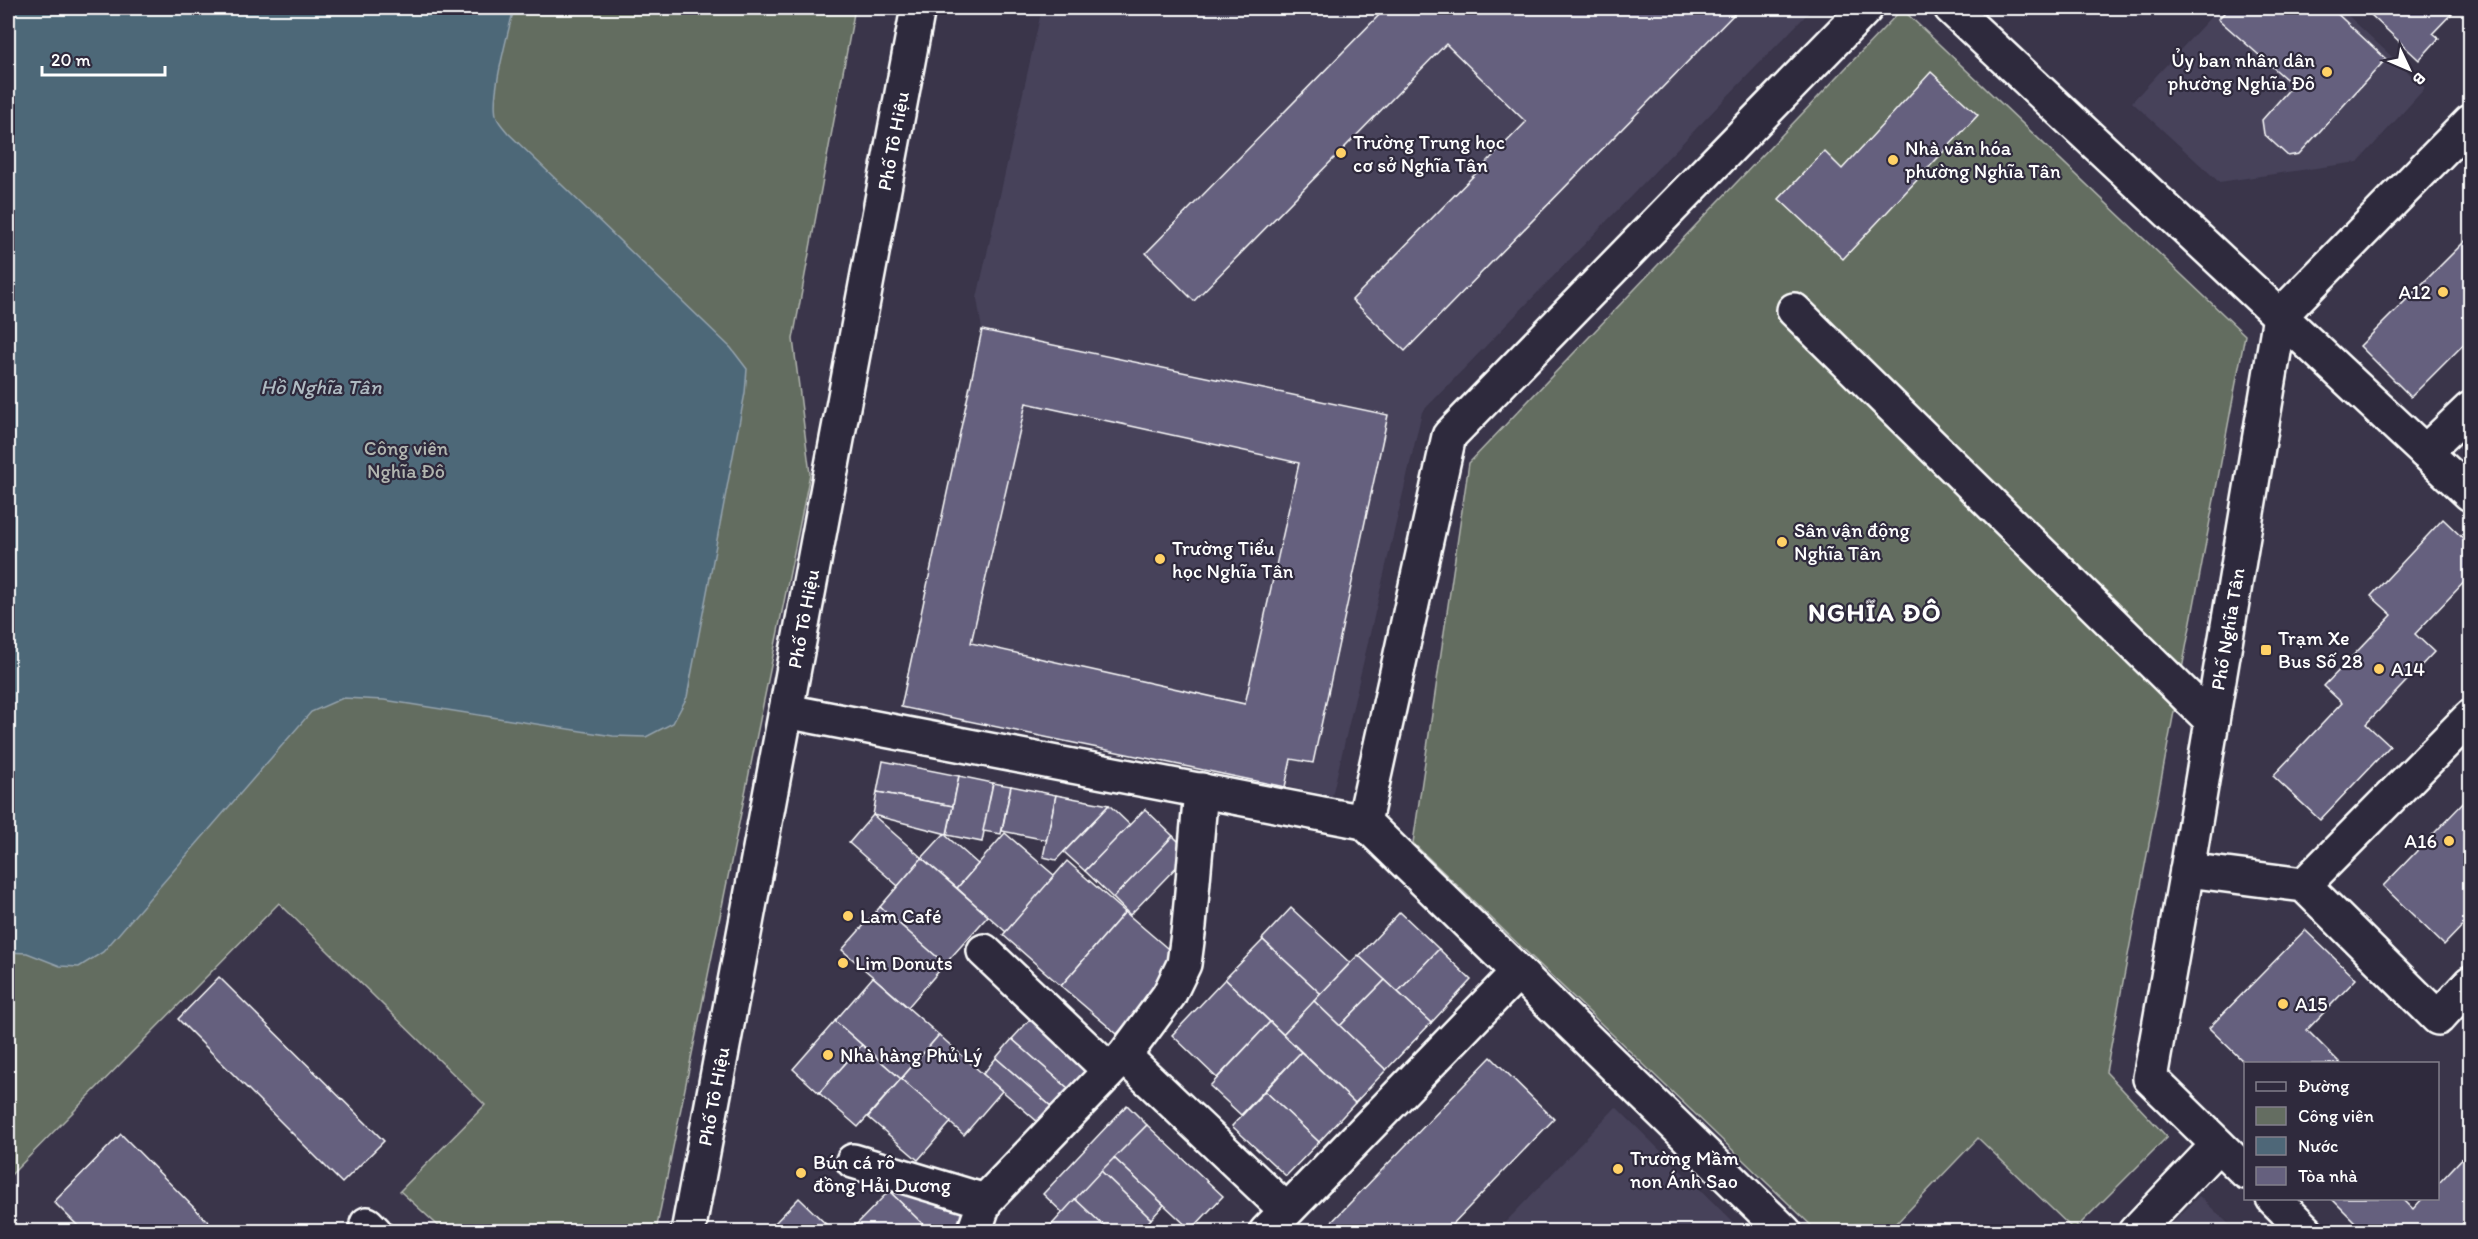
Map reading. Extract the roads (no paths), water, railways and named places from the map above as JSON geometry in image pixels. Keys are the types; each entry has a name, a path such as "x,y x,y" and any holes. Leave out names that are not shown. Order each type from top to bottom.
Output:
{"street":[{"name":"Phố Tô Hiệu","path":"688,1232 918,8"},
{"path":"1364,822 1449,436 1866,8"},
{"path":"1951,8 2470,494"},
{"path":"2280,316 2470,122"},
{"path":"1794,310 2212,721"},
{"name":"Phố Nghĩa Tân","path":"2244,1170 2150,1078 2280,316"},
{"path":"2425,452 2470,408"},
{"path":"786,711 1364,822 1785,1232"},
{"path":"2304,885 2470,717"},
{"path":"974,1232 985,1201 1117,1063 1169,995 1184,964 1201,790"},
{"path":"2187,870 2304,885 2438,1018 2470,984"},
{"path":"984,951 1117,1063 1276,1221 1518,972"},
{"path":"2135,1232 2218,1145"},
{"path":"853,1161 985,1201"},
{"path":"2275,1200 2307,1232"}],"water":[{"name":"Hồ Nghĩa Tân","path":"8,8 514,8 504,47 496,96 495,109 499,122 731,348 747,369 745,393 687,697 673,723 646,737 613,736 384,700 343,698 311,712 103,952 79,967 60,966 27,953 8,952"}],"place":[{"name":"Ủy ban nhân dân phường Nghĩa Đô","path":"2327,72"},
{"name":"Trường Trung học cơ sở Nghĩa Tân","path":"1341,153"},
{"name":"Nhà văn hóa phường Nghĩa Tân","path":"1893,160"},
{"name":"A12","path":"2443,292"},
{"name":"Sân vận động Nghĩa Tân","path":"1782,542"},
{"name":"Trường Tiểu học Nghĩa Tân","path":"1160,559"},
{"name":"Trạm Xe Bus Số 28","path":"2266,650"},
{"name":"A14","path":"2379,669"},
{"name":"A16","path":"2449,841"},
{"name":"Lam Café","path":"848,916"},
{"name":"Lim Donuts","path":"843,963"},
{"name":"A15","path":"2283,1004"},
{"name":"Nhà hàng Phủ Lý","path":"828,1055"},
{"name":"Trường Mầm non Ánh Sao","path":"1618,1169"},
{"name":"Bún cá rô đồng Hải Dương","path":"801,1173"}],"district":[{"name":"NGHĨA ĐÔ","path":"1875,612"}],"park label":[{"name":"Công viên Nghĩa Đô","path":"406,460"}]}
